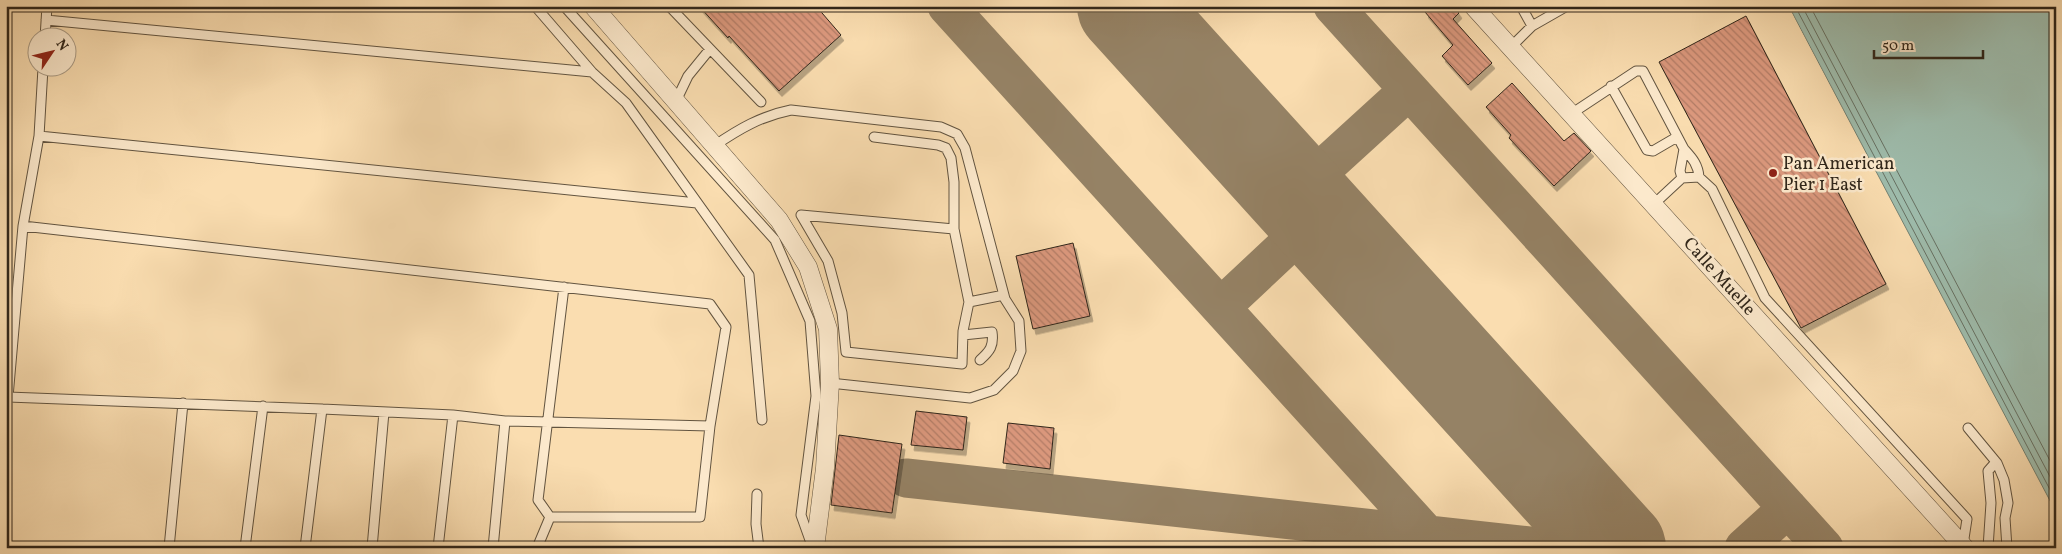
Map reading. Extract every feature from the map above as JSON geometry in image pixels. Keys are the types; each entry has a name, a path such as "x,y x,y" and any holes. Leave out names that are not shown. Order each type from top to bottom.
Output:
{"street":[{"path":"592,6 779,220 808,267 828,330 830,384 825,468 814,548"},
{"name":"Calle Muelle","path":"1473,6 1964,547"}],"lane":[{"path":"46,6 46,28"},
{"path":"535,6 592,72 626,103 749,275 762,420"},
{"path":"564,6 775,240 810,321 816,396 801,515 814,548"},
{"path":"669,6 761,102"},
{"path":"1521,6 1532,26"},
{"path":"1511,47 1532,26 1567,6"},
{"path":"46,20 592,72"},
{"path":"676,101 688,76 710,49"},
{"path":"1571,114 1636,71 1643,72 1684,149 1695,161 1699,177 1712,189 1765,298 1967,519 1964,547"},
{"path":"42,78 39,136 23,226 7,398 263,406 453,415 506,421 710,426"},
{"path":"1611,86 1647,150 1653,151 1677,137"},
{"path":"714,146 750,123 773,114 791,110 941,127 957,134 965,148 1004,295 1018,321 1021,351 1013,371 994,390 970,398 830,384"},
{"path":"39,136 697,203"},
{"path":"874,137 938,145 946,148 951,158 954,182 954,229 969,302 963,335 962,364 846,352 842,312 828,261 801,215 954,229"},
{"path":"1682,178 1680,171 1684,149"},
{"path":"1654,204 1682,178 1699,177"},
{"path":"23,226 710,304 726,328 710,426 700,517 550,517"},
{"path":"550,517 538,500 564,287"},
{"path":"969,302 1004,295"},
{"path":"963,335 992,332 994,343 990,351 980,360"},
{"path":"169,548 183,403"},
{"path":"245,548 263,406"},
{"path":"305,548 322,409"},
{"path":"372,548 384,412"},
{"path":"438,548 453,415"},
{"path":"493,548 506,421"},
{"path":"1968,428 1996,462 2007,493 2008,510 2005,518 2007,548"},
{"path":"1988,548 1992,503 1988,471 1996,462"},
{"path":"757,494 756,524 759,548"},
{"path":"537,548 550,517"}],"water":[{"path":"1789,6 2056,6 2056,512 1795,18"}],"pier":[{"path":"1786,6 1788,6 1951,317 1950,317"}],"building":[{"path":"699,6 816,6 841,35 779,91"},
{"path":"1432,6 1454,6 1459,13 1453,19 1492,63 1468,85 1442,56 1453,45 1425,12"},
{"name":"Pan American Pier 1 East","path":"1746,16 1886,284 1801,328 1659,62"},
{"path":"1512,83 1564,141 1574,133 1591,151 1554,186 1509,138 1511,135 1486,107"},
{"path":"1073,243 1090,316 1033,329 1016,256"},
{"path":"916,411 967,417 963,450 911,445"},
{"path":"1008,423 1054,428 1050,469 1003,463"},
{"path":"839,435 902,444 892,513 831,505"}],"taxiway":[{"path":"947,6 1428,536"},
{"path":"1333,6 1824,548"},
{"path":"1296,193 1409,90"},
{"path":"1221,307 1317,217"},
{"path":"906,478 1549,548"},
{"path":"1744,548 1788,508"}],"runway":[{"path":"1126,6 1617,548"}],"place":[{"name":"Pan American Pier 1 East","path":"1773,173"}]}
